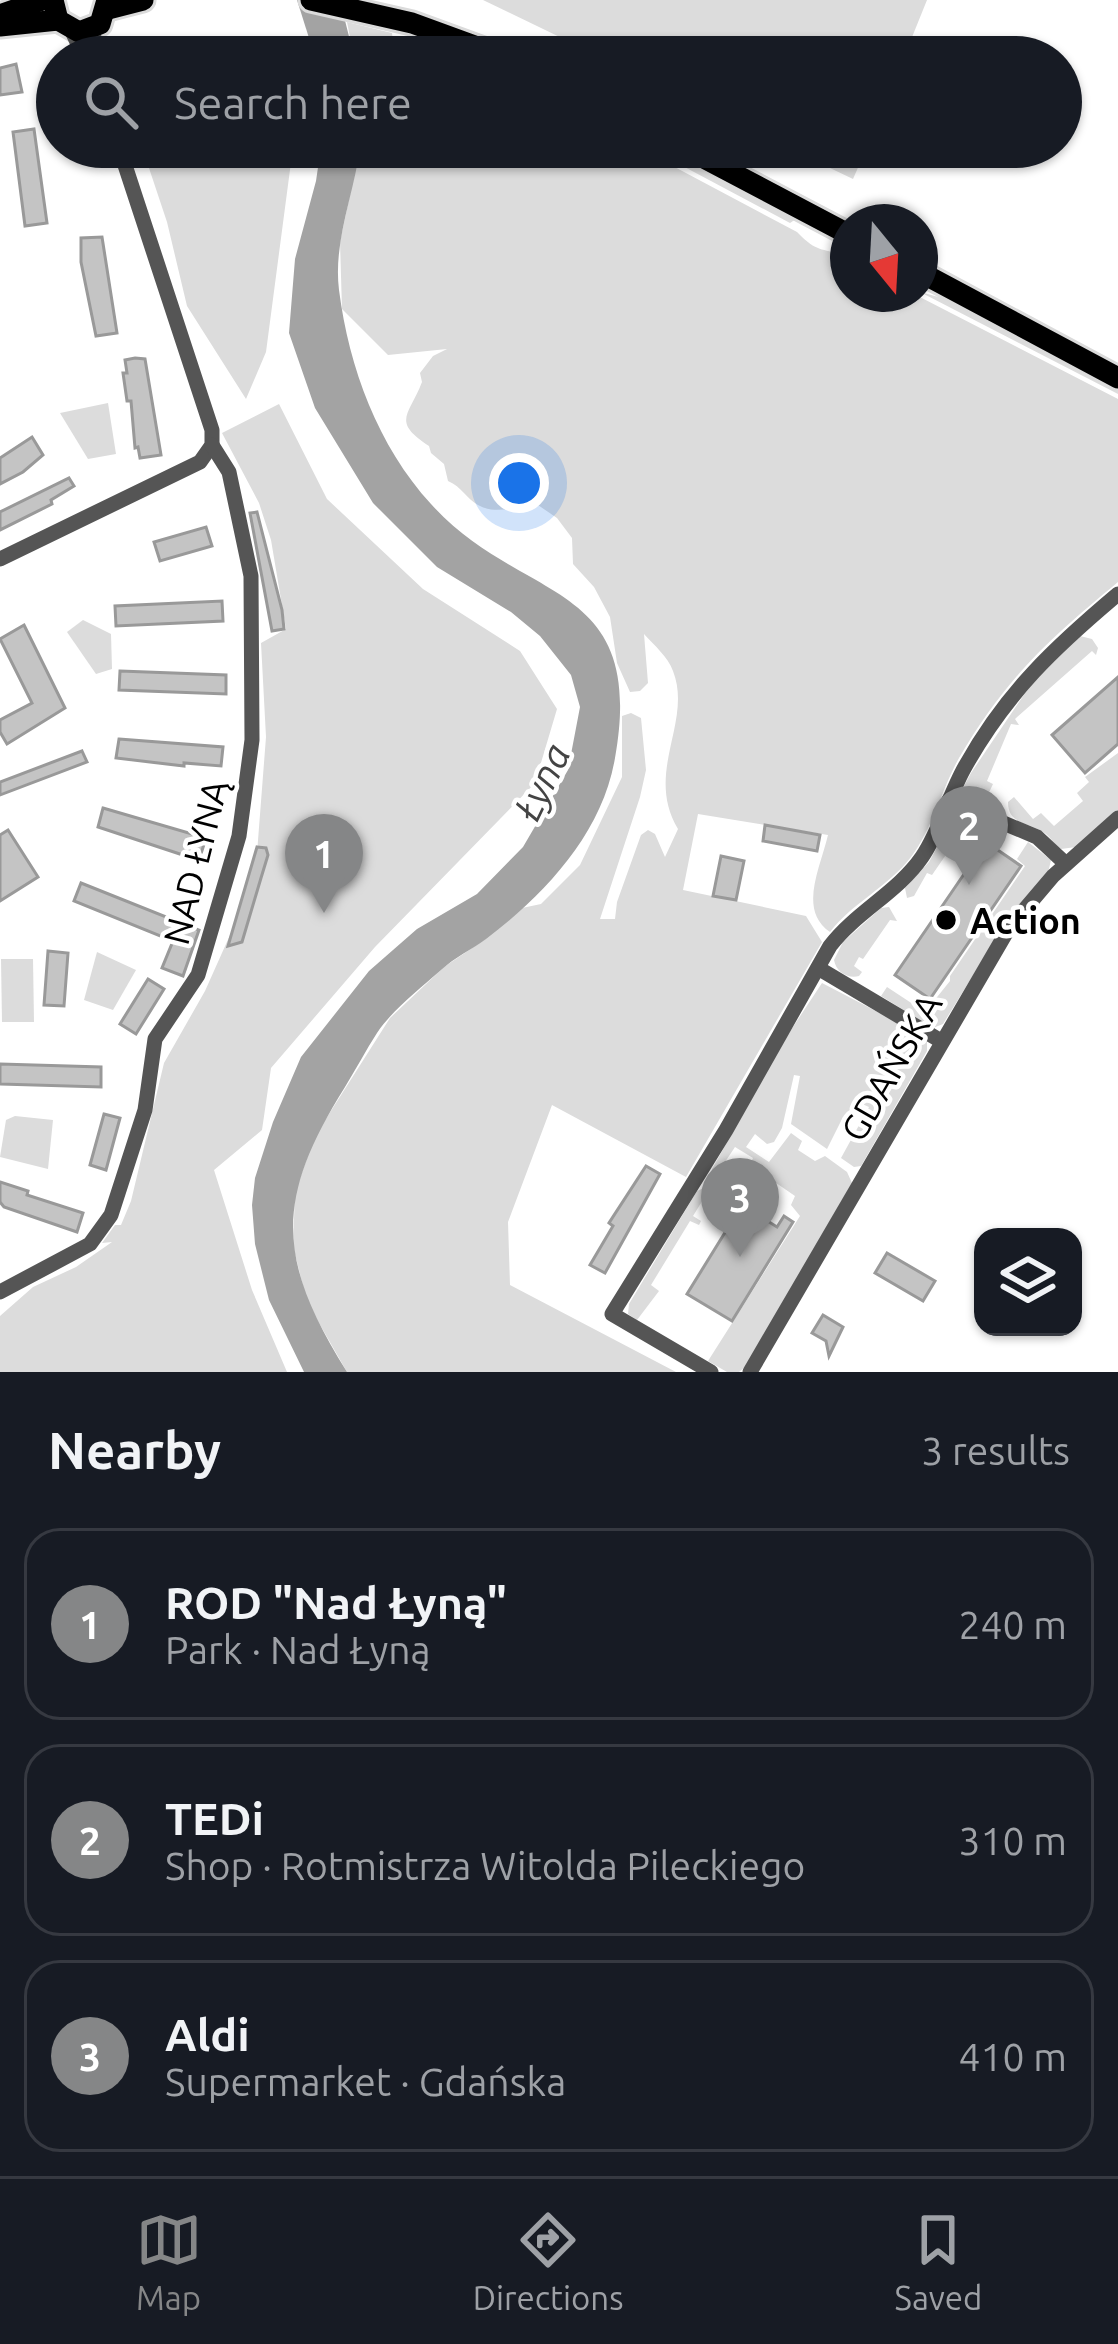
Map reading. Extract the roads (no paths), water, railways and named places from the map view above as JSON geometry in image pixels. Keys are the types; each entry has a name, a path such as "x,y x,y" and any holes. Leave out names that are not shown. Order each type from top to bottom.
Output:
{"main road":[{"path":"0,15 42,0"},
{"path":"0,26 69,20 108,4 143,0"},
{"path":"311,0 390,16 446,36"},
{"path":"723,168 830,225"},
{"path":"938,282 1118,378"}],"street":[{"name":"NAD ŁYNĄ","path":"0,1292 90,1244 111,1215 145,1110 155,1039 198,975 211,941 239,836 252,740 251,576 230,472 212,446 212,430 126,168"},
{"path":"0,559 200,462 212,446"},
{"path":"711,1372 611,1314 849,923 914,868 975,750 1028,674 1118,594"},
{"path":"949,800 1037,838 1066,864"},
{"name":"GDAŃSKA","path":"750,1372 1018,916 1118,818"},
{"path":"818,968 941,1041"}],"place":[{"name":"TEDi","path":"969,885"},
{"name":"ROD \"Nad Łyną\"","path":"324,913"},
{"name":"Action","path":"946,920"},
{"name":"Aldi","path":"740,1257"}],"water label":[{"name":"Łyna","path":"541,782"}]}
